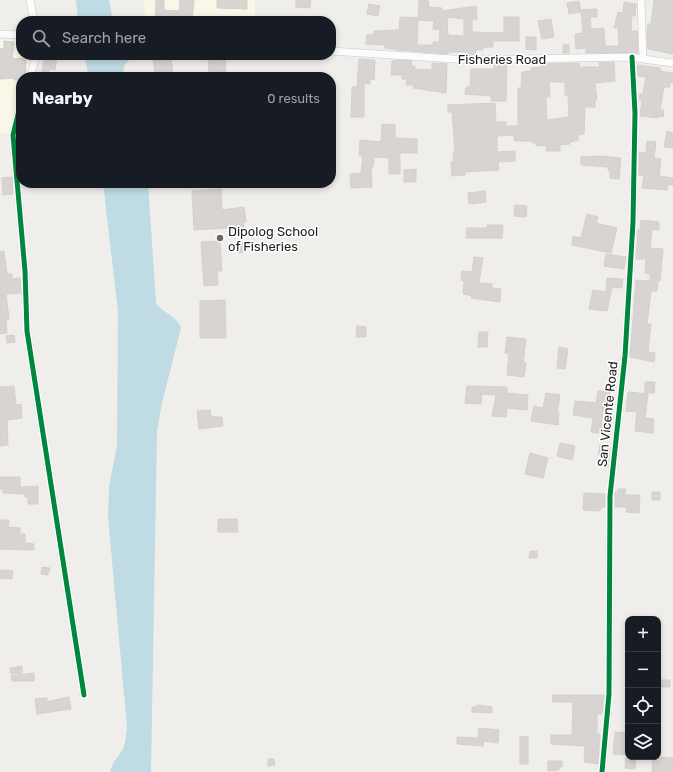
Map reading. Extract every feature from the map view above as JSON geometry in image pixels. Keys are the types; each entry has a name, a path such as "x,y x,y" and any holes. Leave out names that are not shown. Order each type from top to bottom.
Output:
{"street":[{"path":"30,0 33,16"},
{"path":"641,0 643,59"},
{"path":"0,34 16,35"},
{"name":"Fisheries Road","path":"336,51 469,60 632,57 673,63"},
{"name":"San Vicente Road","path":"602,772 609,694 610,496 625,356 633,222 635,124 632,57"},
{"path":"31,72 35,60"},
{"path":"16,123 13,135 16,172"},
{"path":"17,188 30,360 41,416 84,695"}],"shaded area":[{"path":"144,0 255,0 255,16 145,16"},
{"path":"16,39 16,60 34,60 31,72 16,72 16,111 13,118 11,133 0,134 0,40"}],"water":[{"path":"76,0 109,0 112,16 78,16"},
{"path":"85,60 129,60 124,66 123,72 88,72"},
{"path":"104,188 148,188 156,303 162,310 176,320 181,328 162,403 157,431 151,772 110,772 123,749 127,727 108,517 109,487 117,445 118,312"}],"building":[{"path":"156,0 164,0 164,10 179,11 180,0 194,0 192,16 155,16"},
{"path":"217,0 247,0 247,9 217,8"},
{"path":"296,0 311,0 310,8 296,7"},
{"path":"419,0 428,0 429,7 442,8 442,11 476,6 477,19 472,20 472,32 504,33 504,17 519,17 519,41 493,41 493,47 483,47 483,50 476,50 476,55 466,55 466,52 448,52 448,54 398,50 385,48 385,45 366,44 367,35 373,35 374,31 399,30 400,17 418,18 417,45 433,45 433,42 439,42 440,30 433,29 434,21 418,20","holes":["447,17 464,19 464,36 448,35"]},
{"path":"654,0 673,0 673,54 648,49 647,30 648,24 651,24"},
{"path":"579,1 581,12 569,14 567,3"},
{"path":"624,2 636,4 635,16 632,16 631,31 637,31 638,53 586,53 586,48 576,49 575,34 583,33 581,10 597,9 597,17 590,17 591,29 604,28 605,46 619,46 618,28 614,28 618,12 623,13"},
{"path":"369,4 380,6 378,16 367,14"},
{"path":"551,19 554,37 542,39 538,21"},
{"path":"526,37 536,37 536,50 526,49"},
{"path":"4,41 14,42 12,59 26,60 25,72 16,72 16,80 14,80 14,78 0,79 0,49 4,48"},
{"path":"569,44 569,53 563,53 563,45"},
{"path":"359,59 375,60 374,80 370,79 370,84 364,83 364,117 351,117 352,87 357,87"},
{"path":"44,60 57,60 55,70 50,69 48,72 42,72"},
{"path":"153,60 171,60 173,72 155,72"},
{"path":"208,60 225,60 226,72 209,72"},
{"path":"392,61 412,61 411,66 415,66 414,69 432,70 432,63 447,64 446,93 413,88 414,85 406,85 407,79 402,79 402,75 391,75"},
{"path":"614,62 615,81 595,83 597,100 595,100 595,107 585,107 584,134 578,135 578,140 570,142 570,144 560,145 560,151 546,151 546,145 536,146 536,143 532,143 532,141 514,141 514,135 497,136 497,152 515,151 515,161 498,162 499,170 465,172 465,175 452,176 451,162 454,162 453,152 455,151 452,112 448,112 448,105 495,103 496,122 506,122 506,126 518,126 518,88 521,88 522,72 531,71 531,68 541,67 541,64 579,63 580,67 600,67 599,63","holes":["549,82 565,82 565,95 568,95 569,117 547,120 546,97 550,97"]},
{"path":"507,64 506,101 491,101 491,96 465,94 466,87 470,87 471,69 494,69 494,65"},
{"path":"637,65 660,68 660,71 673,73 673,83 670,82 670,87 664,87 660,110 664,110 663,117 658,116 658,118 640,116 642,100 639,100 640,94 643,94 646,77 638,76"},
{"path":"382,124 395,125 395,138 417,139 417,153 400,153 400,174 389,174 389,158 374,157 373,167 371,167 372,187 351,188 350,174 361,173 363,156 359,156 360,140 381,142"},
{"path":"667,131 673,133 673,148 664,147"},
{"path":"647,141 656,142 654,158 661,159 659,176 673,178 673,185 668,184 667,190 642,188 644,176 639,175 639,152 646,153"},
{"path":"600,156 621,158 619,179 610,178 610,171 608,170 608,167 581,165 581,157"},
{"path":"416,169 416,182 404,182 404,170"},
{"path":"12,177 13,194 3,195 2,178"},
{"path":"221,189 222,210 244,207 246,222 243,223 244,227 194,230 192,191"},
{"path":"485,191 486,202 469,204 468,193"},
{"path":"515,205 527,206 526,217 514,216"},
{"path":"587,214 598,217 596,223 617,228 611,253 572,245 573,236 581,238"},
{"path":"641,220 659,222 659,230 652,229 650,248 663,249 660,281 658,281 657,291 651,291 647,324 651,324 648,352 655,353 654,362 630,357 636,280 650,281 650,274 645,273 646,259 636,259 638,230 640,230"},
{"path":"487,225 503,225 502,238 466,238 467,228 487,228"},
{"path":"220,241 222,271 217,271 218,285 204,286 201,242"},
{"path":"237,243 245,243 246,252 238,253"},
{"path":"4,251 7,274 12,274 12,279 20,278 21,293 6,294 9,319 6,320 7,333 0,334 0,252"},
{"path":"606,254 626,257 624,269 604,266"},
{"path":"474,257 483,258 479,283 492,284 492,288 501,289 500,302 471,298 472,296 463,294 464,281 461,280 462,271 472,272"},
{"path":"607,278 623,279 622,288 612,287 607,311 589,309 593,290 606,292"},
{"path":"225,300 226,338 200,338 200,301"},
{"path":"357,326 366,327 366,337 356,337"},
{"path":"479,332 488,332 487,347 478,347"},
{"path":"14,335 15,342 7,343 6,336"},
{"path":"507,337 526,339 523,363 526,363 524,377 507,375 509,354 505,353"},
{"path":"559,347 568,349 565,369 557,368"},
{"path":"645,382 655,382 654,393 645,393"},
{"path":"14,386 16,405 21,404 22,418 7,420 8,445 0,446 0,387"},
{"path":"467,386 507,387 507,393 528,395 527,410 507,408 506,417 492,416 496,395 482,394 481,404 465,403"},
{"path":"598,391 610,392 609,402 605,402 601,424 611,425 610,435 591,432 593,418 573,415 575,401 596,403"},
{"path":"628,392 648,394 645,418 654,419 653,433 635,431 637,412 626,411"},
{"path":"546,393 560,395 557,413 559,413 558,425 531,421 534,406 543,408"},
{"path":"210,410 211,417 222,417 223,426 199,429 197,411"},
{"path":"560,443 575,446 572,460 557,456"},
{"path":"600,445 610,447 608,467 599,466 601,455 598,455"},
{"path":"530,453 548,458 543,478 525,474"},
{"path":"0,477 20,477 20,487 38,486 38,504 28,504 28,497 25,497 25,494 3,493 3,489 0,489"},
{"path":"618,489 626,489 625,495 640,495 639,513 626,512 627,507 615,507 615,492 618,492"},
{"path":"652,492 660,492 660,500 652,500"},
{"path":"584,493 605,494 605,507 601,507 600,511 583,510"},
{"path":"218,519 237,519 238,532 218,532"},
{"path":"0,520 9,520 8,527 20,528 20,534 25,534 25,543 34,544 34,550 0,549"},
{"path":"530,551 537,551 537,558 529,558"},
{"path":"42,567 50,568 48,575 41,574"},
{"path":"0,570 13,571 12,579 0,578"},
{"path":"22,666 22,673 11,674 10,668"},
{"path":"34,673 34,681 12,681 11,676"},
{"path":"661,680 670,680 670,687 661,687"},
{"path":"553,695 604,695 602,714 597,714 597,733 600,734 598,764 584,762 585,746 551,744 551,735 572,735 573,702 552,702"},
{"path":"69,697 71,709 37,714 35,699 47,698 47,702"},
{"path":"477,705 492,707 492,713 472,712 472,707 477,707"},
{"path":"479,728 499,730 498,743 484,741 483,746 457,744 457,737 478,738"},
{"path":"615,732 625,733 625,755 613,754"},
{"path":"528,736 528,764 520,764 520,737"},
{"path":"661,757 673,758 673,772 652,772 653,760 661,760"},
{"path":"268,759 274,759 275,765 268,766"},
{"path":"626,760 636,760 635,769 625,768"},
{"path":"548,761 562,761 562,767 559,767 559,770 548,771"}],"cycle path":[{"path":"602,772 609,694 610,496 625,356 633,222 635,113 632,57"},
{"path":"16,123 13,135 16,169"},
{"path":"18,188 25,271 27,331 84,695"}],"place":[{"name":"Dipolog School of Fisheries","path":"220,238"}]}
